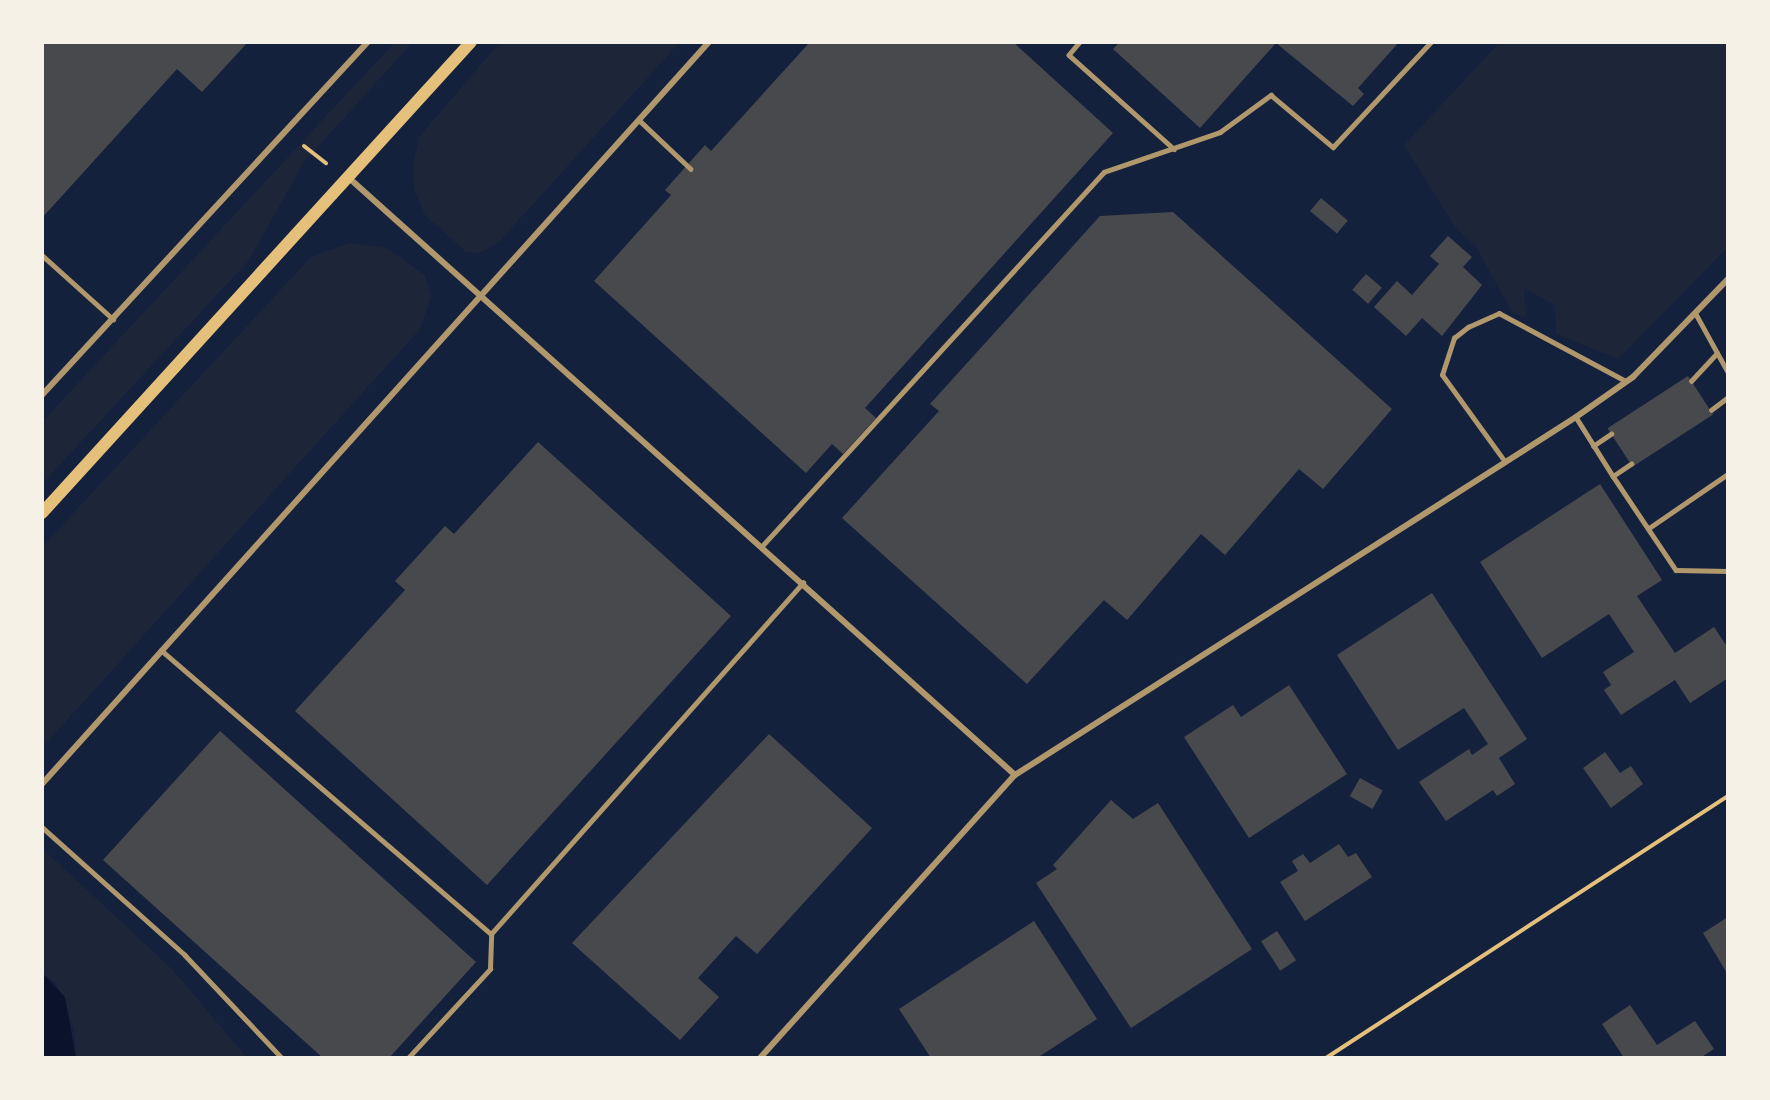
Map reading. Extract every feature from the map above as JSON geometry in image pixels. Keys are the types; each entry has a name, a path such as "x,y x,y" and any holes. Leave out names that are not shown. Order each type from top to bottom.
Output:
{"main road":[{"path":"42,513 471,42"}],"street":[{"path":"42,395 114,320 368,42"},
{"path":"42,783 709,42"},
{"path":"349,177 763,545 1015,775"},
{"path":"760,1058 1015,775 1576,417 1626,381 1696,314 1728,279"}],"lane":[{"path":"1080,42 1069,54 1174,149"},
{"path":"763,545 1104,172 1220,132 1271,95 1333,147 1431,42"},
{"path":"639,120 691,169"},
{"path":"42,255 114,320"},
{"path":"1505,462 1442,375 1443,357 1468,327 1499,313 1626,381"},
{"path":"1696,314 1728,372"},
{"path":"1691,381 1718,352"},
{"path":"1711,410 1728,397"},
{"path":"1576,417 1676,570 1728,571"},
{"path":"1593,446 1611,434"},
{"path":"1613,476 1631,464"},
{"path":"1649,528 1728,474"},
{"path":"408,1058 490,969 490,934 803,582"},
{"path":"160,650 490,934"},
{"path":"42,827 185,955 282,1058"}],"path":[{"path":"288,131 349,177"},
{"path":"1326,1058 1728,796"}],"shaded area":[{"path":"395,42 413,42 304,162 249,260 42,484 42,422"},
{"path":"500,42 680,42 499,242 480,253 466,252 425,215 414,189 413,164 420,136"},
{"path":"1500,42 1728,42 1728,247 1618,359 1556,334 1555,305 1524,288 1526,318 1512,312 1476,247 1455,227 1404,145"},
{"path":"349,243 387,248 425,275 431,297 420,329 42,748 42,547 311,257"},
{"path":"42,848 173,970 247,1058 76,1058 74,1029 56,983 42,973"},
{"path":"42,973 65,997 76,1058 42,1058"}],"building":[{"path":"42,42 248,42 202,92 177,69 42,218"},
{"path":"810,42 1013,42 1113,133 865,408 876,418 843,454 832,444 806,473 594,281 671,195 665,190 705,145 711,151"},
{"path":"1120,42 1399,42 1358,88 1364,94 1353,106 1276,43 1200,128 1113,49"},
{"path":"1321,198 1348,220 1337,234 1310,211"},
{"path":"1173,212 1392,409 1323,489 1299,469 1225,555 1201,534 1127,620 1104,600 1027,684 842,518 939,411 930,404 1100,216"},
{"path":"1448,236 1472,257 1463,267 1482,285 1442,336 1422,318 1406,336 1374,307 1397,281 1412,295 1439,264 1430,256"},
{"path":"1366,274 1382,288 1368,304 1352,290"},
{"path":"1688,376 1713,415 1633,467 1607,428"},
{"path":"538,442 731,616 487,885 295,711 405,590 395,581 445,526 454,534"},
{"path":"1600,484 1662,580 1637,596 1675,653 1714,627 1728,648 1728,678 1690,703 1675,680 1621,715 1604,690 1611,685 1603,672 1634,652 1609,614 1542,658 1480,562"},
{"path":"1432,593 1527,739 1499,758 1515,784 1497,796 1493,790 1446,821 1419,782 1469,749 1472,755 1488,744 1464,708 1398,750 1337,655"},
{"path":"1289,685 1347,774 1249,838 1184,737 1233,705 1241,717"},
{"path":"220,731 476,962 389,1058 323,1058 103,860"},
{"path":"769,734 872,828 757,954 736,936 698,978 719,997 680,1040 572,943"},
{"path":"1605,752 1620,773 1631,766 1643,784 1611,808 1583,768"},
{"path":"1360,778 1383,791 1373,809 1350,796"},
{"path":"1111,800 1133,819 1158,803 1252,949 1131,1028 1036,883 1057,869 1053,865"},
{"path":"1339,844 1348,857 1356,853 1372,877 1305,921 1280,882 1298,871 1292,861 1303,854 1310,863"},
{"path":"1728,917 1728,975 1703,933"},
{"path":"1034,921 1097,1019 1037,1058 931,1058 899,1009"},
{"path":"1277,931 1296,960 1280,971 1261,941"},
{"path":"1630,1005 1657,1045 1695,1021 1714,1049 1700,1058 1624,1058 1602,1024"}]}
